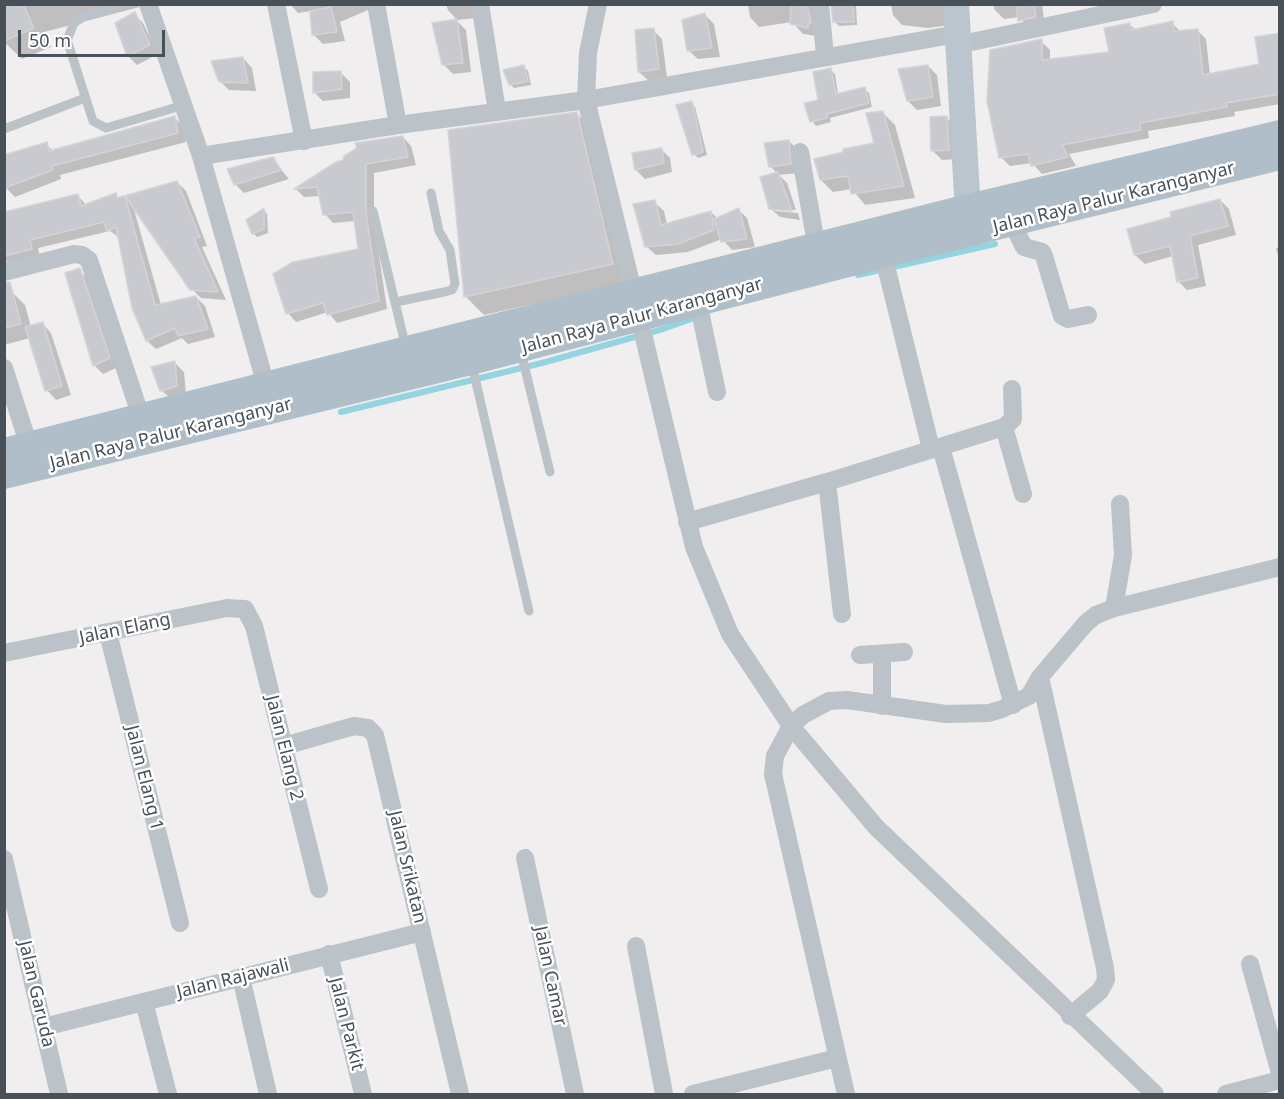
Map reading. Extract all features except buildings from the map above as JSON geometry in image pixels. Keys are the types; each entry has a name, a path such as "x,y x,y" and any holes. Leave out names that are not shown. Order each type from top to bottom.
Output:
{"main road":[{"path":"956,4 969,221"},
{"name":"Jalan Raya Palur Karanganyar","path":"698,303 817,249 969,221 1280,134"},
{"name":"Jalan Raya Palur Karanganyar","path":"411,363 474,374 698,303 886,266 969,221 1012,223 1280,156"},
{"name":"Jalan Raya Palur Karanganyar","path":"4,475 270,397 411,363 640,321"},
{"name":"Jalan Raya Palur Karanganyar","path":"17,449 141,417 270,397"}],"street":[{"path":"148,4 201,156 270,397"},
{"path":"276,4 304,141"},
{"path":"376,4 398,125"},
{"path":"480,4 497,111"},
{"path":"598,4 588,53 586,100 687,522 694,547 730,633 791,726 876,827 1070,1016 1155,1095"},
{"path":"820,4 825,56"},
{"path":"201,156 398,125 586,100 825,56 957,40 1153,4"},
{"path":"800,152 817,249"},
{"path":"1012,223 1024,247 1042,252 1062,316 1068,319 1088,315"},
{"path":"4,272 74,254 82,255 89,260 141,417"},
{"path":"886,266 936,448 1013,705"},
{"path":"698,303 717,392"},
{"path":"4,368 17,449"},
{"path":"687,522 827,482 1004,427 1012,419 1012,389"},
{"path":"1004,427 1023,494"},
{"path":"827,482 842,614"},
{"path":"1114,608 1123,555 1120,504"},
{"path":"846,1095 773,774 775,756 791,726 803,715 829,701 847,700 946,714 989,713 1013,705 1029,696 1040,677 1086,623 1096,615 1114,608 1280,567"},
{"name":"Jalan Elang","path":"4,653 227,608 245,609"},
{"name":"Jalan Elang 2","path":"245,609 254,626 319,889"},
{"name":"Jalan Elang 1","path":"108,633 180,923"},
{"path":"860,655 904,652"},
{"path":"882,654 882,706"},
{"path":"1040,677 1106,980 1100,990 1070,1016"},
{"name":"Jalan Srikatan","path":"284,746 354,726 362,726 373,732 378,741 460,1095"},
{"name":"Jalan Camar","path":"525,858 575,1095"},
{"name":"Jalan Garuda","path":"4,859 59,1095"},
{"name":"Jalan Rajawali","path":"44,1027 422,932"},
{"path":"636,946 664,1095"},
{"name":"Jalan Parkit","path":"329,954 363,1095"},
{"path":"1250,964 1280,1073"},
{"path":"241,978 268,1095"},
{"path":"144,1002 168,1095"},
{"path":"693,1095 752,1087 837,1058"},
{"path":"1226,1095 1280,1080"}],"lane":[{"path":"116,7 86,15 70,30 67,40 93,121 106,128 184,105"},
{"path":"4,129 85,98"},
{"path":"396,302 452,290 455,284 450,250 440,231 431,194"},
{"path":"373,211 411,363"},
{"path":"523,360 550,472"},
{"path":"474,374 529,611"}],"waterway":[{"path":"858,275 995,244"},
{"path":"341,412 542,363 663,329 700,316"}]}
